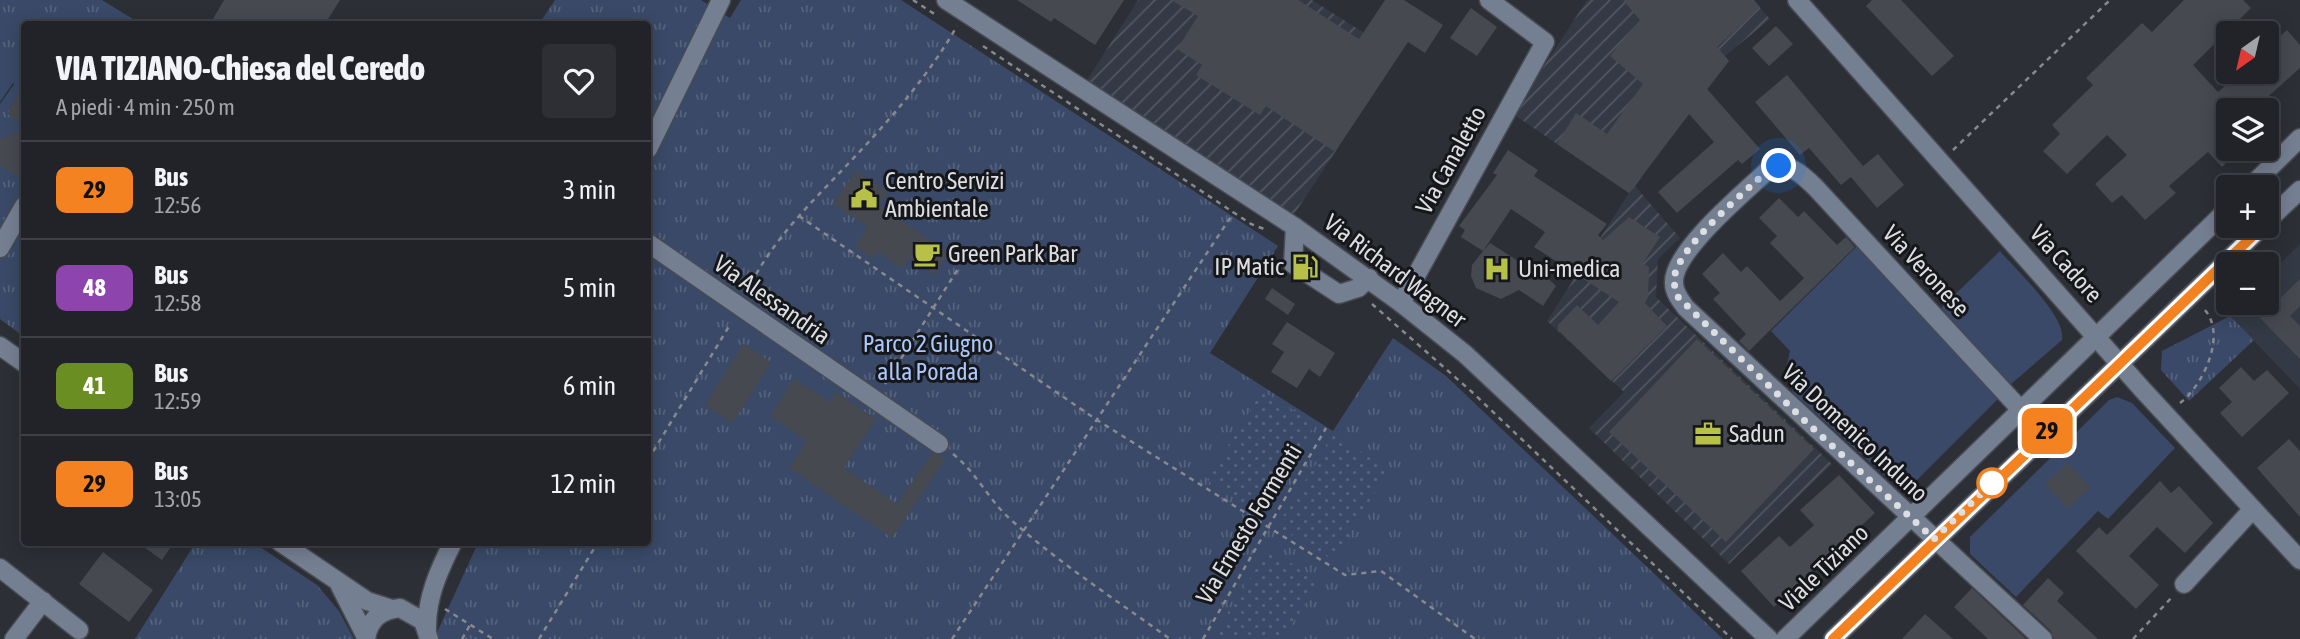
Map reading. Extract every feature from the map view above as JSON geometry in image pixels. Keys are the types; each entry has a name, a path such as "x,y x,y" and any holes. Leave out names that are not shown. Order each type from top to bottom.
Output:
{"street":[{"path":"651,143 721,0"},
{"name":"Via Richard Wagner","path":"946,0 1369,278 1465,355 1769,639"},
{"name":"Via Canaletto","path":"1401,303 1545,42 1489,0"},
{"name":"Via Cadore","path":"1797,0 2120,361 2149,397 2300,560"},
{"path":"2262,175 2300,138"},
{"name":"Via Veronese","path":"1674,285 1680,262 1690,247 1768,170 1779,166 1791,167 1816,188 2022,411"},
{"path":"2279,210 2300,190"},
{"path":"0,248 21,211"},
{"name":"Viale Tiziano","path":"1785,639 2216,221"},
{"path":"1295,227 1293,264 1339,294 1358,288 1369,278"},
{"path":"1833,639 2249,238"},
{"name":"Via Alessandria","path":"651,245 939,444"},
{"name":"Via Domenico Induno","path":"1674,285 1686,308 2043,639"},
{"path":"0,346 21,361"},
{"path":"2184,584 2253,509"},
{"path":"286,546 367,601 416,615 428,634"},
{"path":"428,634 427,616 438,573 451,546"},
{"path":"0,568 79,629"},
{"path":"366,638 376,616 396,609 438,573"},
{"path":"338,583 366,638"},
{"path":"14,639 43,601"}],"path":[{"path":"1950,152 2110,0"},
{"path":"651,455 740,307 752,281 789,226 859,152 919,82 956,29 964,11"},
{"path":"952,639 1234,212"},
{"path":"799,216 1097,420 1345,575 1381,571 1475,639"},
{"path":"872,398 884,385 958,269"},
{"path":"2180,403 2197,382 2214,342 2213,324 2203,307"},
{"name":"Via Ernesto Formenti","path":"1203,639 1326,428"},
{"path":"939,444 965,463 997,507 1024,531 1170,639"},
{"path":"539,639 596,546"},
{"path":"2133,639 2184,584"},
{"path":"439,605 493,639"},
{"path":"462,639 470,625"}],"shaded area":[{"path":"1138,0 1312,0 1399,55 1291,219 1084,85"},
{"path":"1587,0 1753,0 1770,19 1725,56 1729,61 1635,186 1680,238 1658,259 1656,297 1832,464 1729,564 1589,428 1624,392 1547,321 1629,193 1513,114"},
{"path":"2300,244 2300,389 2230,316 2279,315 2279,265"}],"green space":[{"path":"0,0 102,0 136,21 21,21 21,59 0,45"},
{"name":"Parco 2 Giugno alla Porada","path":"555,0 701,0 730,18 741,0 901,0 1278,246 1210,353 1333,431 1393,338 1446,376 1723,639 434,639 477,546 651,546 651,21 541,21"},
{"path":"21,25 21,89 13,83 0,102 0,32"},
{"path":"21,74 21,335 0,319 0,104"},
{"path":"1857,246 1998,399 1904,493 1793,393 1786,369 1790,351 1771,331"},
{"path":"2000,251 2049,307 2057,319 2062,340 2010,385 1941,308"},
{"path":"2230,316 2254,340 2189,401 2161,370 2162,351"},
{"path":"1262,391 1315,424 1260,513 1207,480"},
{"path":"2117,397 2132,403 2175,448 2108,519 2098,511 2016,597 1970,554 1970,537 2109,400"},
{"path":"1334,435 1389,470 1333,560 1277,526"},
{"path":"193,546 258,546 317,585 339,611 354,639 135,639"},
{"path":"1269,549 1320,582 1282,639 1212,637"}],"building":[{"path":"224,0 340,0 327,21 212,21"},
{"path":"1017,0 1124,0 1095,45 1054,18 1051,22"},
{"path":"1171,0 1298,0 1359,39 1385,0 1404,0 1443,25 1425,53 1408,42 1335,152 1266,106 1260,115 1196,75 1202,65 1177,49 1198,16"},
{"path":"1623,0 1754,0 1760,7 1717,47 1729,61 1707,89 1760,149 1742,164 1738,160 1677,213 1658,192 1714,142 1689,114 1629,193 1557,144 1576,113 1607,134 1643,84 1610,56 1640,20"},
{"path":"1872,0 1901,0 1954,56 1932,76 1866,6"},
{"path":"2184,0 2243,0 2251,8 2238,21 2216,21 2216,42 2193,65 2218,92 2227,84 2279,84 2279,37 2287,30 2300,45 2300,68 2266,98 2216,98 2216,161 2208,152 2169,186 2176,193 2145,220 2122,195 2112,203 2095,184 2127,155 2107,135 2067,174 2043,151 2060,134 2052,125 2093,85 2086,78 2142,23 2152,32"},
{"path":"1471,8 1497,27 1477,56 1450,38"},
{"path":"1776,26 1793,44 1769,66 1752,48"},
{"path":"1787,75 1863,166 1878,154 1904,185 1877,208 1851,177 1841,185 1809,148 1800,155 1755,102"},
{"path":"21,88 21,123 7,114"},
{"path":"21,130 21,179 0,165 0,139"},
{"path":"1508,150 1538,170 1534,176 1607,224 1598,235 1603,240 1629,217 1660,237 1643,263 1649,267 1648,297 1645,303 1667,326 1611,381 1558,330 1558,325 1577,305 1598,325 1619,302 1534,247 1545,232 1511,209 1483,251 1461,237 1465,230 1459,226 1497,175 1493,173"},
{"path":"2216,161 2228,161 2222,167"},
{"path":"856,170 888,192 879,206 949,253 934,275 909,258 902,269 878,252 873,259 855,246 868,227 833,204"},
{"path":"1779,198 1798,217 1804,211 1837,245 1846,237 1855,247 1749,351 1739,341 1746,334 1713,299 1720,293 1702,274 1723,253 1741,272 1747,266 1780,301 1793,289 1804,278 1770,243 1777,236 1759,218"},
{"path":"1490,243 1523,264 1527,258 1556,286 1543,306 1519,290 1501,299 1476,288 1471,276 1472,265"},
{"path":"2300,279 2300,306 2290,316 2300,326 2300,359 2260,318 2263,315 2279,315 2279,299"},
{"path":"1272,288 1295,304 1288,315 1265,299"},
{"path":"1287,322 1335,353 1320,377 1309,369 1297,388 1271,372 1284,352 1272,344"},
{"path":"1697,339 1814,449 1726,542 1609,432"},
{"path":"743,344 771,362 733,423 705,405"},
{"path":"2241,367 2254,381 2267,370 2289,393 2242,437 2220,413 2232,402 2219,388"},
{"path":"794,379 830,402 836,392 876,419 844,468 897,504 932,453 946,458 892,538 789,468 807,441 770,416"},
{"path":"2289,439 2300,451 2300,517 2257,468"},
{"path":"2068,463 2090,487 2068,509 2045,484"},
{"path":"1839,475 1875,513 1774,607 1741,571 1779,536 1790,547 1814,525 1800,510"},
{"path":"2160,481 2171,493 2179,486 2213,523 2185,553 2157,527 2129,556 2159,585 2136,609 2076,551 2099,527 2107,535"},
{"path":"143,546 171,546 162,560"},
{"path":"103,552 153,590 129,622 79,584"},
{"path":"2048,578 2064,593 2057,601 2098,639 2054,639 2051,631 2023,605"},
{"path":"1972,588 2026,639 1988,639 1954,607"},
{"path":"1925,614 1953,639 1902,639"}],"bus line":[{"name":"29","path":"1833,639 1947,526 2250,238"}],"place":[{"name":"Centro Servizi Ambientale","path":"864,195"},
{"name":"Green Park Bar","path":"927,254"},
{"name":"IP Matic","path":"1305,267"},
{"name":"Uni-medica","path":"1497,269"},
{"name":"Sadun","path":"1708,434"}],"route":[{"path":"1779,166 1768,170 1690,247 1675,274 1674,285 1678,297 1686,308 1805,421 1934,539 1992,483"}]}
